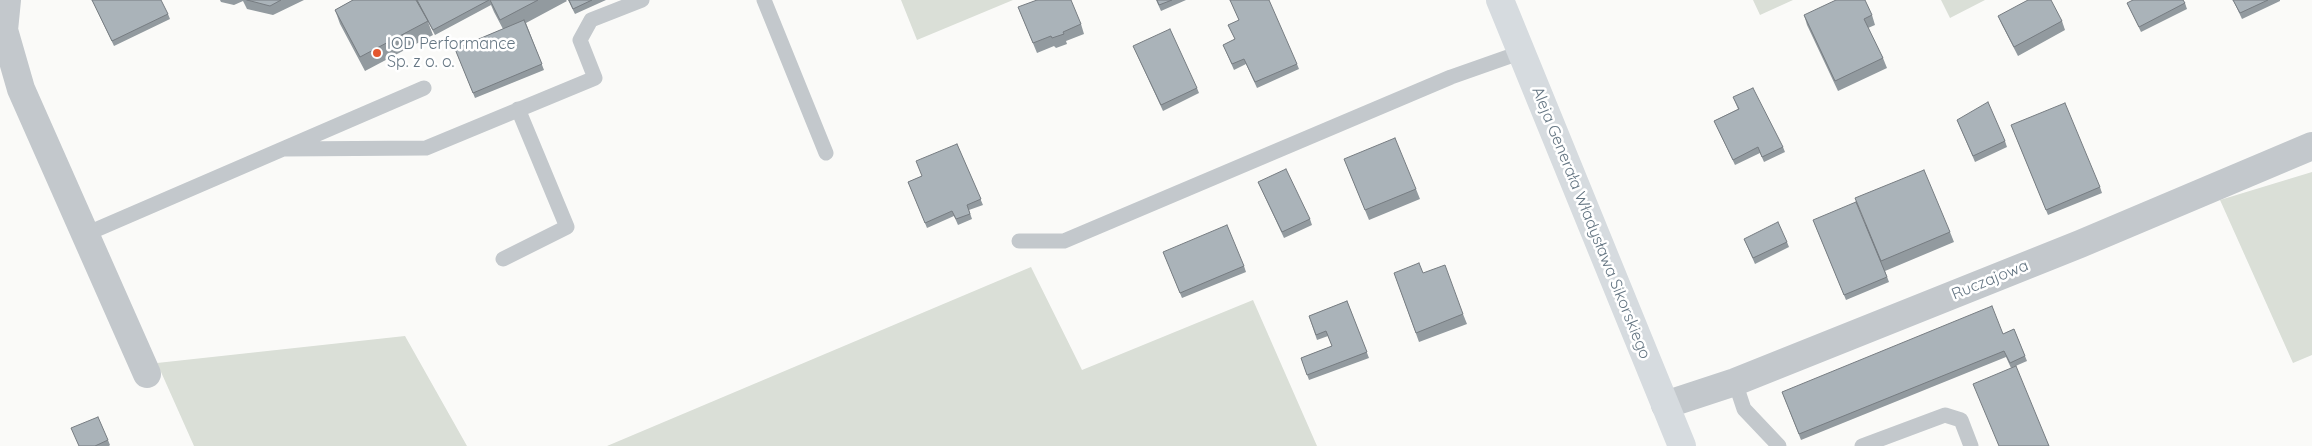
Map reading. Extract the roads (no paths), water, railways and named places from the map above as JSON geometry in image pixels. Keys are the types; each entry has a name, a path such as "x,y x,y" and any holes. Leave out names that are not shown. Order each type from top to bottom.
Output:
{"main road":[{"name":"Aleja Generała Władysława Sikorskiego","path":"1500,0 1682,446"}],"street":[{"path":"7,0 4,30 21,89 147,374"},
{"name":"Ruczajowa","path":"1665,405 1735,382 2080,244 2312,146"}],"lane":[{"path":"284,149 426,148 595,78 580,40 591,20 642,0"},
{"path":"764,0 826,153"},
{"path":"1019,241 1064,241 1452,77 1522,52"},
{"path":"86,234 424,88"},
{"path":"503,259 567,227 518,109"},
{"path":"1735,382 1744,409 1779,446"},
{"path":"1862,446 1945,415 1961,420 1971,446"}],"place":[{"name":"IOD Performance Sp. z o. o.","path":"377,53"}]}
